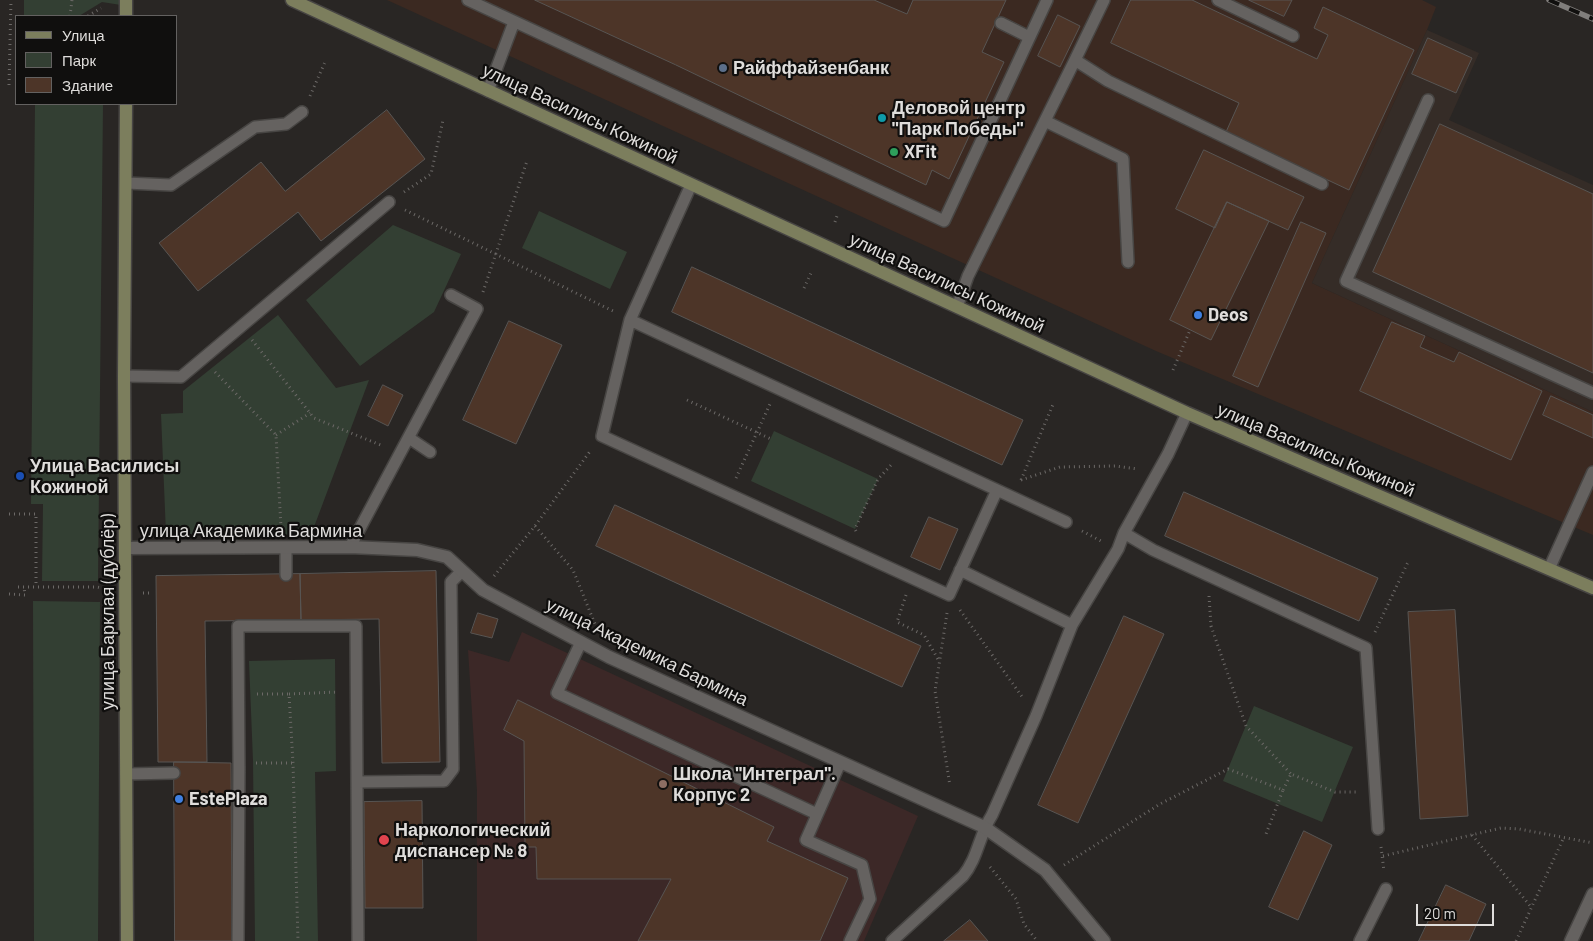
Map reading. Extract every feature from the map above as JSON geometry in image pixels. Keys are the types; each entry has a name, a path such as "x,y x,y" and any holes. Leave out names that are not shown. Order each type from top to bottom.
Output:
{"street":[{"path":"126,0 126,15"},
{"name":"улица Василисы Кожиной","path":"292,0 412,54 691,186 1187,413 1593,588"},
{"name":"улица Барклая (дублёр)","path":"126,105 124,376 127,941"},
{"name":"улица Академика Бармина","path":"125,548 350,547 417,550 447,557 483,590 608,656 984,827 1045,870 1104,941"},
{"path":"1571,941 1593,894"}],"lane":[{"path":"468,0 944,221 1047,0"},
{"path":"957,307 968,276 1104,0"},
{"path":"1218,0 1293,36"},
{"path":"488,91 514,22"},
{"path":"1001,23 1029,37"},
{"path":"1075,60 1108,81 1322,184"},
{"path":"1428,100 1346,281 1593,393"},
{"path":"126,183 171,185 255,127 286,124 302,112"},
{"path":"1045,122 1123,160 1128,262"},
{"path":"691,186 630,320 602,436 949,595 997,490"},
{"path":"124,376 181,377 389,202"},
{"path":"350,547 477,309 451,296"},
{"path":"630,320 1066,522"},
{"path":"892,941 971,866 984,827 992,814 1036,716 1072,626 1118,549 1124,533 1158,472 1187,413"},
{"path":"408,438 430,452"},
{"path":"1549,569 1593,472"},
{"path":"1124,533 1153,550 1366,648 1378,829"},
{"path":"284,548 286,574"},
{"path":"960,570 1072,626"},
{"path":"357,782 444,781 452,769 451,582 462,571"},
{"path":"238,941 238,626 285,623 356,626 358,941"},
{"path":"581,642 557,693 817,814"},
{"path":"840,763 806,840 862,865 870,899 850,941"},
{"path":"126,774 174,773"},
{"path":"1360,941 1386,889"}],"path":[{"path":"9,85 11,0"},
{"path":"70,15 72,0"},
{"path":"90,15 101,8"},
{"path":"302,112 325,62"},
{"path":"389,202 431,174 443,120"},
{"path":"477,309 527,161"},
{"path":"389,202 630,320"},
{"path":"835,222 837,216"},
{"path":"804,288 812,271"},
{"path":"241,326 314,418 401,453"},
{"path":"1173,370 1190,330"},
{"path":"203,359 276,435 284,548"},
{"path":"728,494 777,388"},
{"path":"687,400 771,439"},
{"path":"1014,497 1054,402"},
{"path":"276,435 310,413"},
{"path":"483,590 535,526 602,436"},
{"path":"872,560 855,529 878,479 907,448"},
{"path":"1021,480 1060,467 1115,466 1158,472"},
{"path":"9,514 36,514 36,587"},
{"path":"1066,522 1118,549"},
{"path":"535,526 573,570 608,656"},
{"path":"1366,648 1384,615 1408,562"},
{"path":"1208,575 1211,626 1246,726 1291,774 1335,792 1376,793"},
{"path":"912,578 897,622 924,636 940,662"},
{"path":"18,587 97,587"},
{"path":"9,594 25,595 24,587"},
{"path":"949,595 935,691 950,786"},
{"path":"949,595 1036,716"},
{"path":"239,694 356,692"},
{"path":"289,694 298,941"},
{"path":"237,767 293,763"},
{"path":"1063,866 1160,804 1228,768 1284,790"},
{"path":"1266,834 1291,774"},
{"path":"1382,856 1501,828 1519,829 1593,843"},
{"path":"1378,829 1386,889"},
{"path":"1472,835 1531,907"},
{"path":"1516,941 1564,838"},
{"path":"976,850 1016,899 1024,924 1037,941"}],"shaded area":[{"path":"387,0 1422,0 1436,7 1312,283 1593,412 1593,535 1156,351"},
{"path":"1427,30 1479,53 1449,120 1593,185 1593,412 1312,283"},
{"name":"Школа \"Интеграл\". Корпус 2","path":"522,632 918,816 864,941 477,941 477,791 468,650 509,662"}],"green space":[{"path":"24,0 121,0 121,5 102,2 81,15 24,15"},
{"path":"35,105 103,105 98,581 42,581 43,504 31,504"},
{"path":"539,211 627,252 610,289 522,248"},
{"path":"393,225 461,254 434,312 360,366 306,300"},
{"path":"278,315 336,388 369,380 311,535 166,534 161,414 183,413 183,391"},
{"path":"774,431 878,479 855,529 751,481"},
{"path":"33,601 100,602 98,941 34,941"},
{"path":"335,659 336,771 315,772 318,941 255,941 253,761 249,661"},
{"path":"1254,706 1353,747 1322,822 1223,781"}],"building":[{"name":"Деловой центр \"Парк Победы\"","path":"535,0 874,0 907,14 913,0 1006,0 982,52 1004,62 949,179 932,170 926,185 676,65"},
{"path":"1131,0 1192,0 1317,59 1328,35 1314,28 1323,7 1414,50 1349,190 1226,132 1239,103 1111,43"},
{"path":"1249,0 1292,0 1284,16"},
{"path":"1058,15 1080,26 1060,67 1038,56"},
{"path":"1428,38 1472,58 1456,93 1412,74"},
{"path":"387,110 425,159 321,241 298,212 198,291 159,243 261,162 285,191"},
{"path":"1440,124 1593,194 1593,373 1373,272"},
{"path":"1204,150 1304,197 1288,230 1227,202 1215,228 1176,209"},
{"path":"1227,202 1269,221 1211,340 1170,320"},
{"path":"1301,222 1326,233 1258,387 1233,376"},
{"path":"692,267 1023,420 1002,465 672,312"},
{"path":"509,321 562,345 516,444 463,420"},
{"path":"1392,322 1425,336 1420,347 1454,362 1459,352 1542,391 1511,460 1360,391"},
{"path":"383,385 403,395 388,426 368,416"},
{"path":"1551,396 1593,415 1593,438 1543,415"},
{"path":"1184,492 1378,578 1359,621 1165,536"},
{"path":"615,505 921,646 902,687 596,546"},
{"path":"929,517 958,529 940,570 911,557"},
{"path":"436,571 440,762 382,763 379,619 301,620 300,574"},
{"path":"300,574 301,620 205,621 207,762 158,762 156,576"},
{"path":"1455,610 1468,816 1420,819 1408,612"},
{"path":"478,613 498,619 492,638 471,633"},
{"path":"1124,616 1164,634 1078,823 1038,805"},
{"path":"518,700 774,827 767,841 848,878 820,941 638,941 671,879 537,879 536,847 525,847 524,741 504,730"},
{"path":"174,762 231,763 232,941 175,941"},
{"path":"422,801 423,908 365,908 364,802"},
{"path":"1304,831 1332,845 1298,920 1269,907"},
{"path":"1446,885 1486,904 1469,941 1419,941"},
{"path":"970,920 988,941 944,941"}],"railway":[{"path":"1549,0 1593,19"}],"place":[{"name":"Райффайзенбанк","path":"723,68"},
{"name":"Деловой центр \"Парк Победы\"","path":"882,118"},
{"name":"XFit","path":"894,152"},
{"name":"Deos","path":"1198,315"},
{"name":"Улица Василисы Кожиной","path":"20,476"},
{"name":"Школа \"Интеграл\". Корпус 2","path":"663,784"},
{"name":"EstePlaza","path":"179,799"},
{"name":"Наркологический диспансер № 8","path":"384,840"}]}
